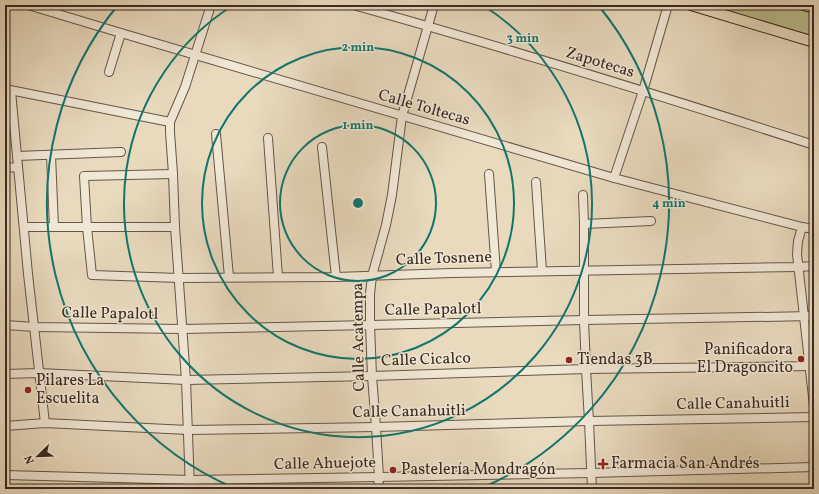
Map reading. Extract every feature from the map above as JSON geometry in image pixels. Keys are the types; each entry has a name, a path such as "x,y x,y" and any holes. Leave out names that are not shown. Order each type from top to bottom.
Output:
{"main road":[{"path":"691,5 814,42"},
{"path":"804,5 814,8"}],"street":[{"name":"Calle Toltecas","path":"28,5 614,178 814,229"},
{"path":"190,489 191,480 186,380 175,226 170,122 185,87 211,5"},
{"name":"Zapotecas","path":"353,5 429,26 642,90 814,145"},
{"name":"Calle Acatempa","path":"378,489 379,477 370,325 370,294 372,276 386,225 392,195 402,116 434,5"},
{"path":"614,178 668,5"},
{"path":"109,72 121,33"},
{"path":"45,423 17,156 8,90 170,122"},
{"path":"216,134 229,277"},
{"path":"268,138 278,277"},
{"path":"322,146 336,277"},
{"path":"17,156 121,152"},
{"path":"51,155 54,227"},
{"path":"5,168 18,167"},
{"path":"87,227 84,176 173,174"},
{"path":"489,174 496,272"},
{"path":"536,182 542,271"},
{"path":"583,195 585,271 584,320 592,489"},
{"path":"584,224 651,221"},
{"path":"24,227 175,226"},
{"name":"Calle Tosnene","path":"87,227 92,275 179,278 336,277 451,273 814,266"},
{"path":"802,227 798,241 797,254 811,366 814,406"},
{"name":"Calle Papalotl","path":"5,325 35,327 183,328 814,316"},
{"name":"Calle Cicalco","path":"5,374 39,373 186,380 586,369 811,366"},
{"name":"Calle Canahuitli","path":"5,426 45,423 188,430 814,417"},
{"name":"Calle Ahuejote","path":"5,475 191,480 591,473 814,466"}],"green space":[{"path":"708,5 786,5 814,14 814,38"}],"place":[{"name":"Panificadora El Dragoncito","path":"801,359"},
{"name":"Tiendas 3B","path":"569,360"},
{"name":"Pilares La Escuelita","path":"28,390"},
{"name":"Farmacia San Andrés","path":"603,464"},
{"name":"Pastelería Mondragón","path":"393,470"}]}
